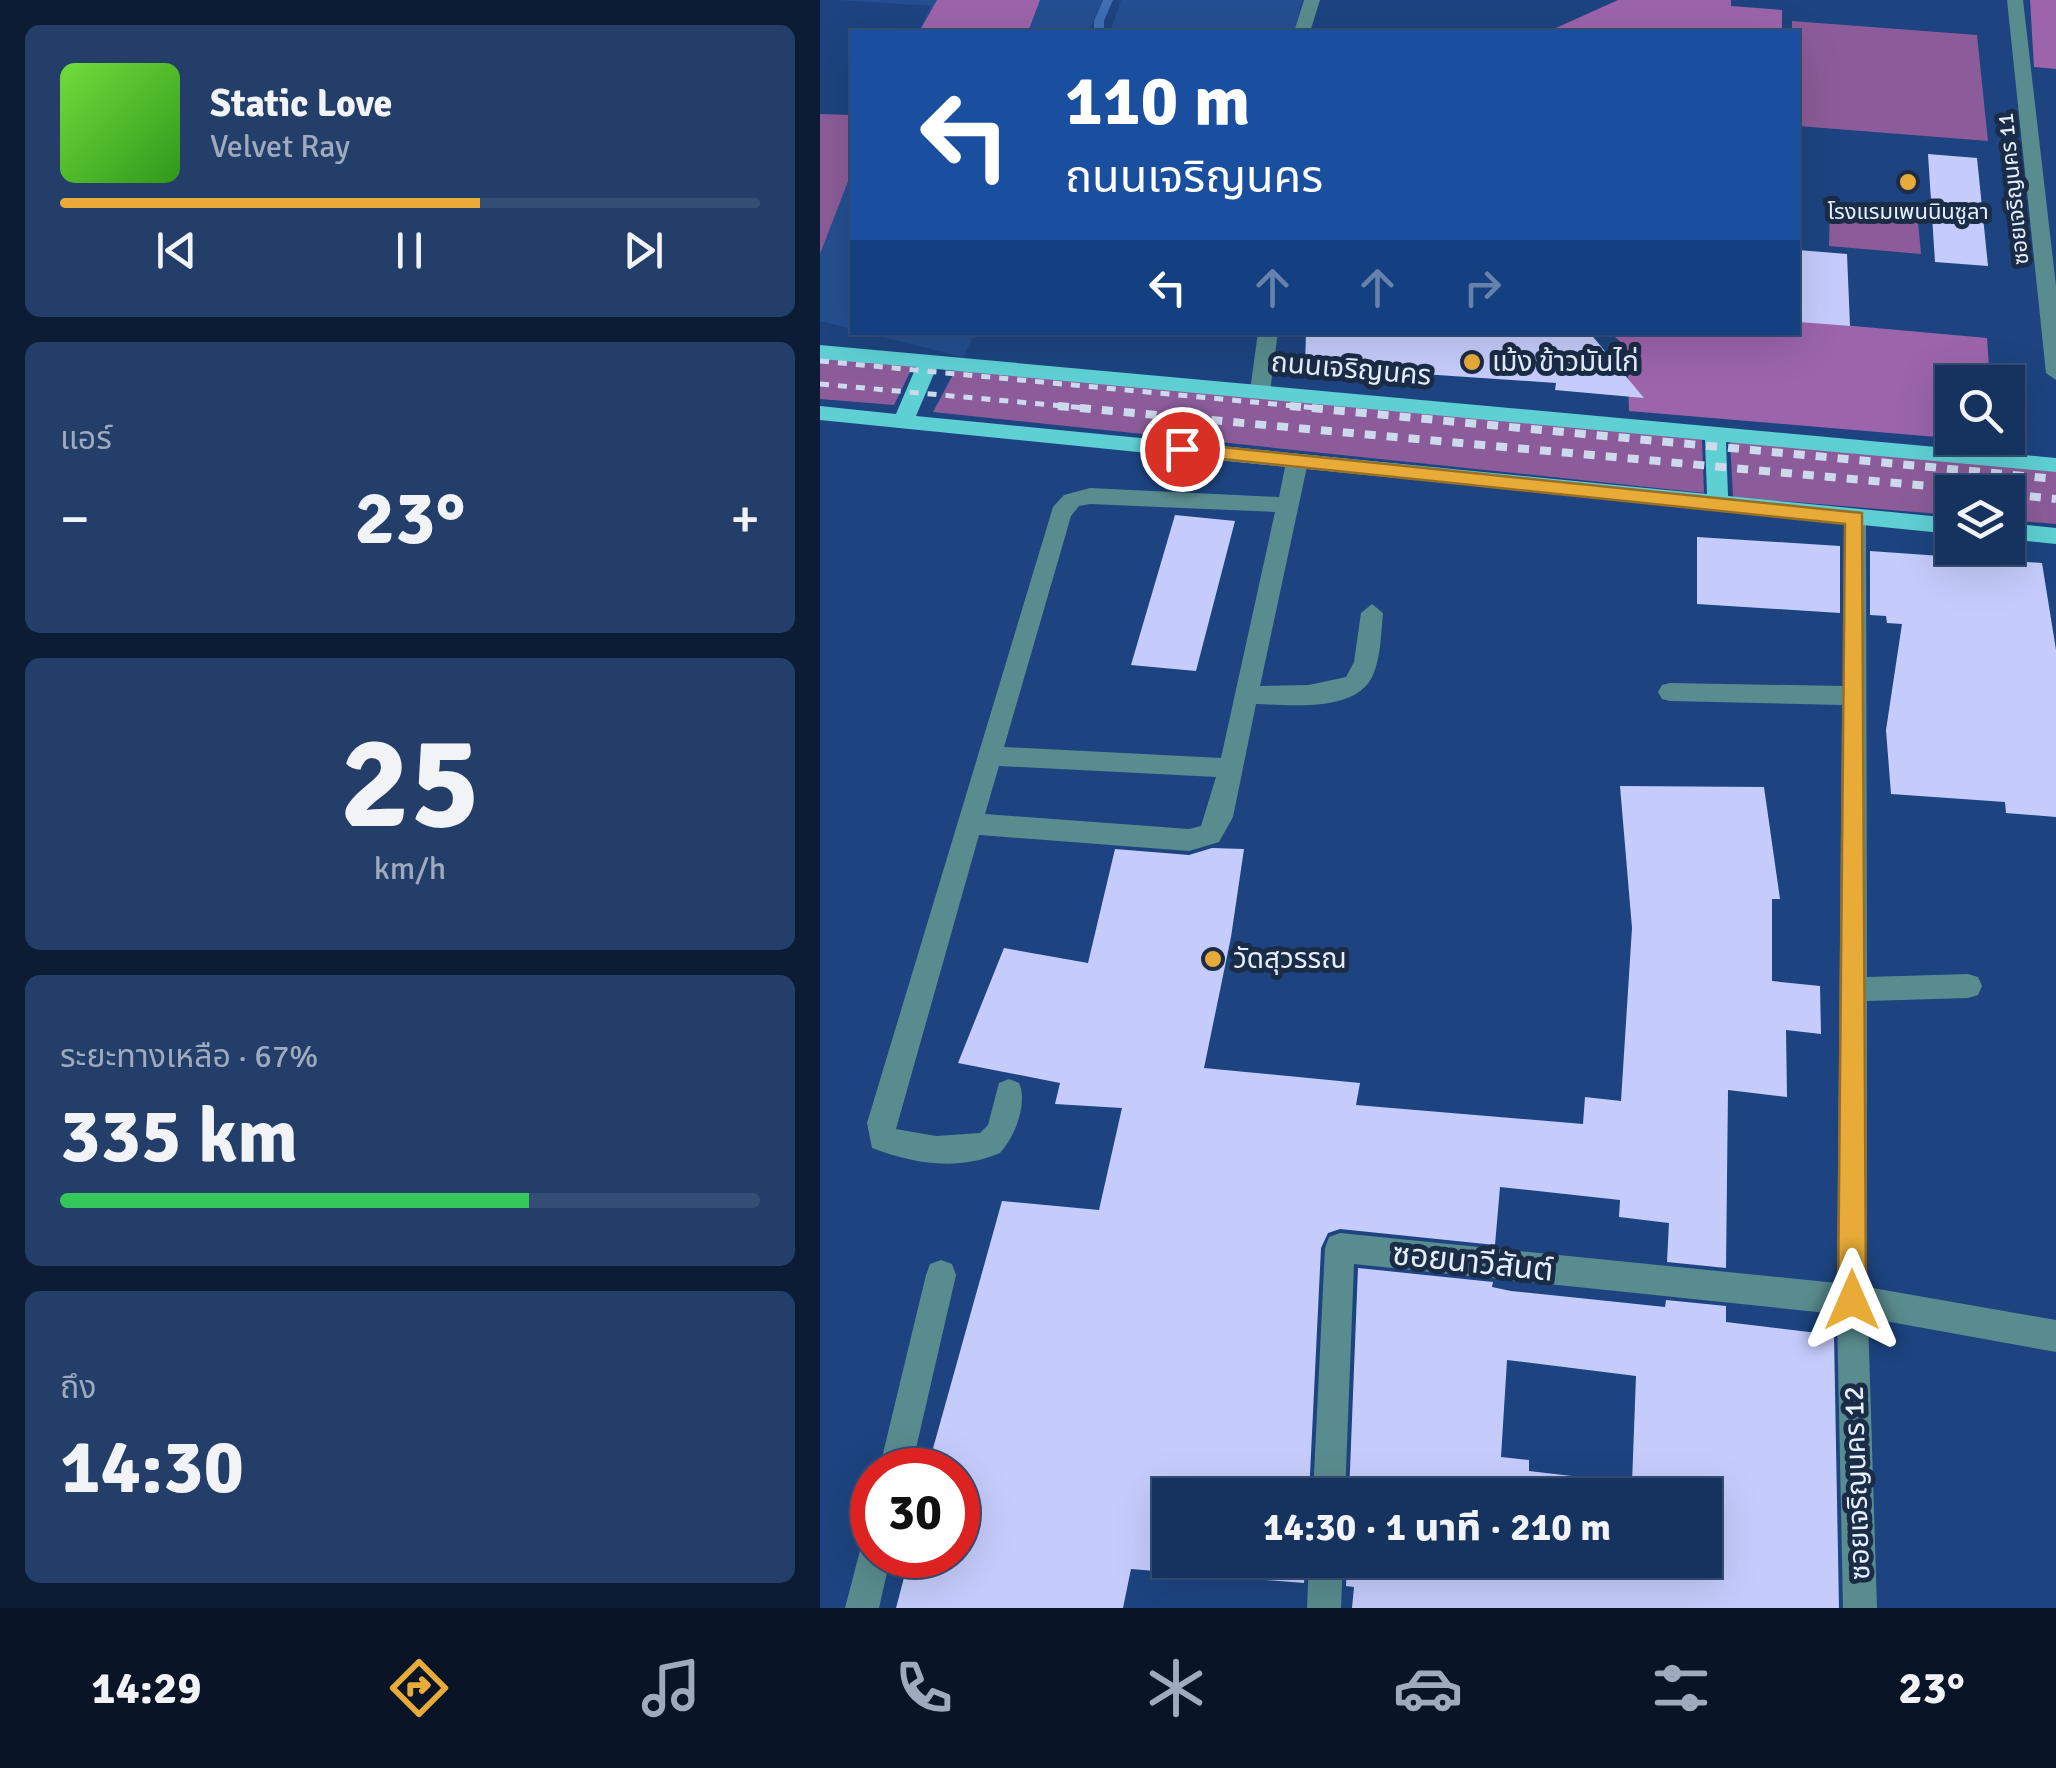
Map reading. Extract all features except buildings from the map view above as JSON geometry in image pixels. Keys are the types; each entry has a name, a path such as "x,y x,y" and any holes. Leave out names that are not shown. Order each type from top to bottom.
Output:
{"main road":[{"name":"ถนนเจริญนคร","path":"820,352 2056,464"},
{"path":"904,420 929,361"},
{"path":"820,413 1935,525"},
{"path":"1715,434 1718,504"},
{"path":"2025,533 2056,536"}],"street":[{"path":"1303,30 1312,0"},
{"name":"ซอยเจริญนคร 11","path":"2016,0 2056,373"},
{"path":"1260,391 1268,335"},
{"path":"972,824 1188,840 1210,834 1220,817 1297,462"},
{"path":"1009,1092 1001,1128 992,1142 972,1150 897,1146 882,1138 881,1123 1061,514 1072,500 1090,496 1290,506"},
{"name":"ซอยเจริญนคร 12","path":"1855,518 1852,1300 1860,1608"},
{"path":"1247,695 1335,693 1352,687 1361,676 1372,612"},
{"path":"1670,692 1857,696"},
{"path":"991,756 1230,768"},
{"path":"1854,988 1968,986"},
{"name":"ซอยนาวีสันต์","path":"1330,1478 1340,1248 1852,1300"},
{"path":"900,1448 941,1274"},
{"path":"1852,1300 2056,1336"},
{"path":"862,1608 869,1578"},
{"path":"1324,1608 1325,1578"}],"shaded area":[{"path":"838,0 1102,0 1090,30 919,30 931,6"},
{"path":"937,0 1040,0 1029,30 920,30"},
{"path":"1121,0 1302,0 1295,30 1111,30"},
{"path":"1618,0 1731,0 1731,6 1782,10 1782,30 1551,30"},
{"path":"2030,0 2056,0 2056,69 2034,67"},
{"path":"1792,21 1977,35 1988,141 1800,126 1800,30 1792,30"},
{"path":"820,114 850,115 850,176 820,254"},
{"path":"850,173 850,328 820,321 820,245"},
{"path":"1830,205 1917,211 1921,254 1829,246"},
{"path":"1800,321 1987,338 1989,365 1935,365 1935,437 1629,411 1627,347 1612,335 1800,335"},
{"path":"874,335 974,335 963,357"},
{"path":"820,357 913,366 894,405 820,399"},
{"path":"956,369 1702,439 1704,493 933,412"},
{"path":"1730,440 2056,471 2056,524 2025,521 2025,475 1935,475 1935,514 1733,497"}],"waterway":[{"path":"1099,30 1108,0"}],"railway":[{"path":"820,361 1316,408"},
{"path":"820,384 1085,408"},
{"path":"1058,406 1935,487"},
{"path":"1290,406 2056,479"},
{"path":"2025,496 2056,499"}],"place":[{"name":"โรงแรมเพนนินซูลา","path":"1908,182"},
{"name":"เม้ง ข้าวมันไก่","path":"1472,362"},
{"name":"วัดสุวรรณ","path":"1213,959"}],"route":[{"path":"1182,449 1855,518 1852,1300"}]}
